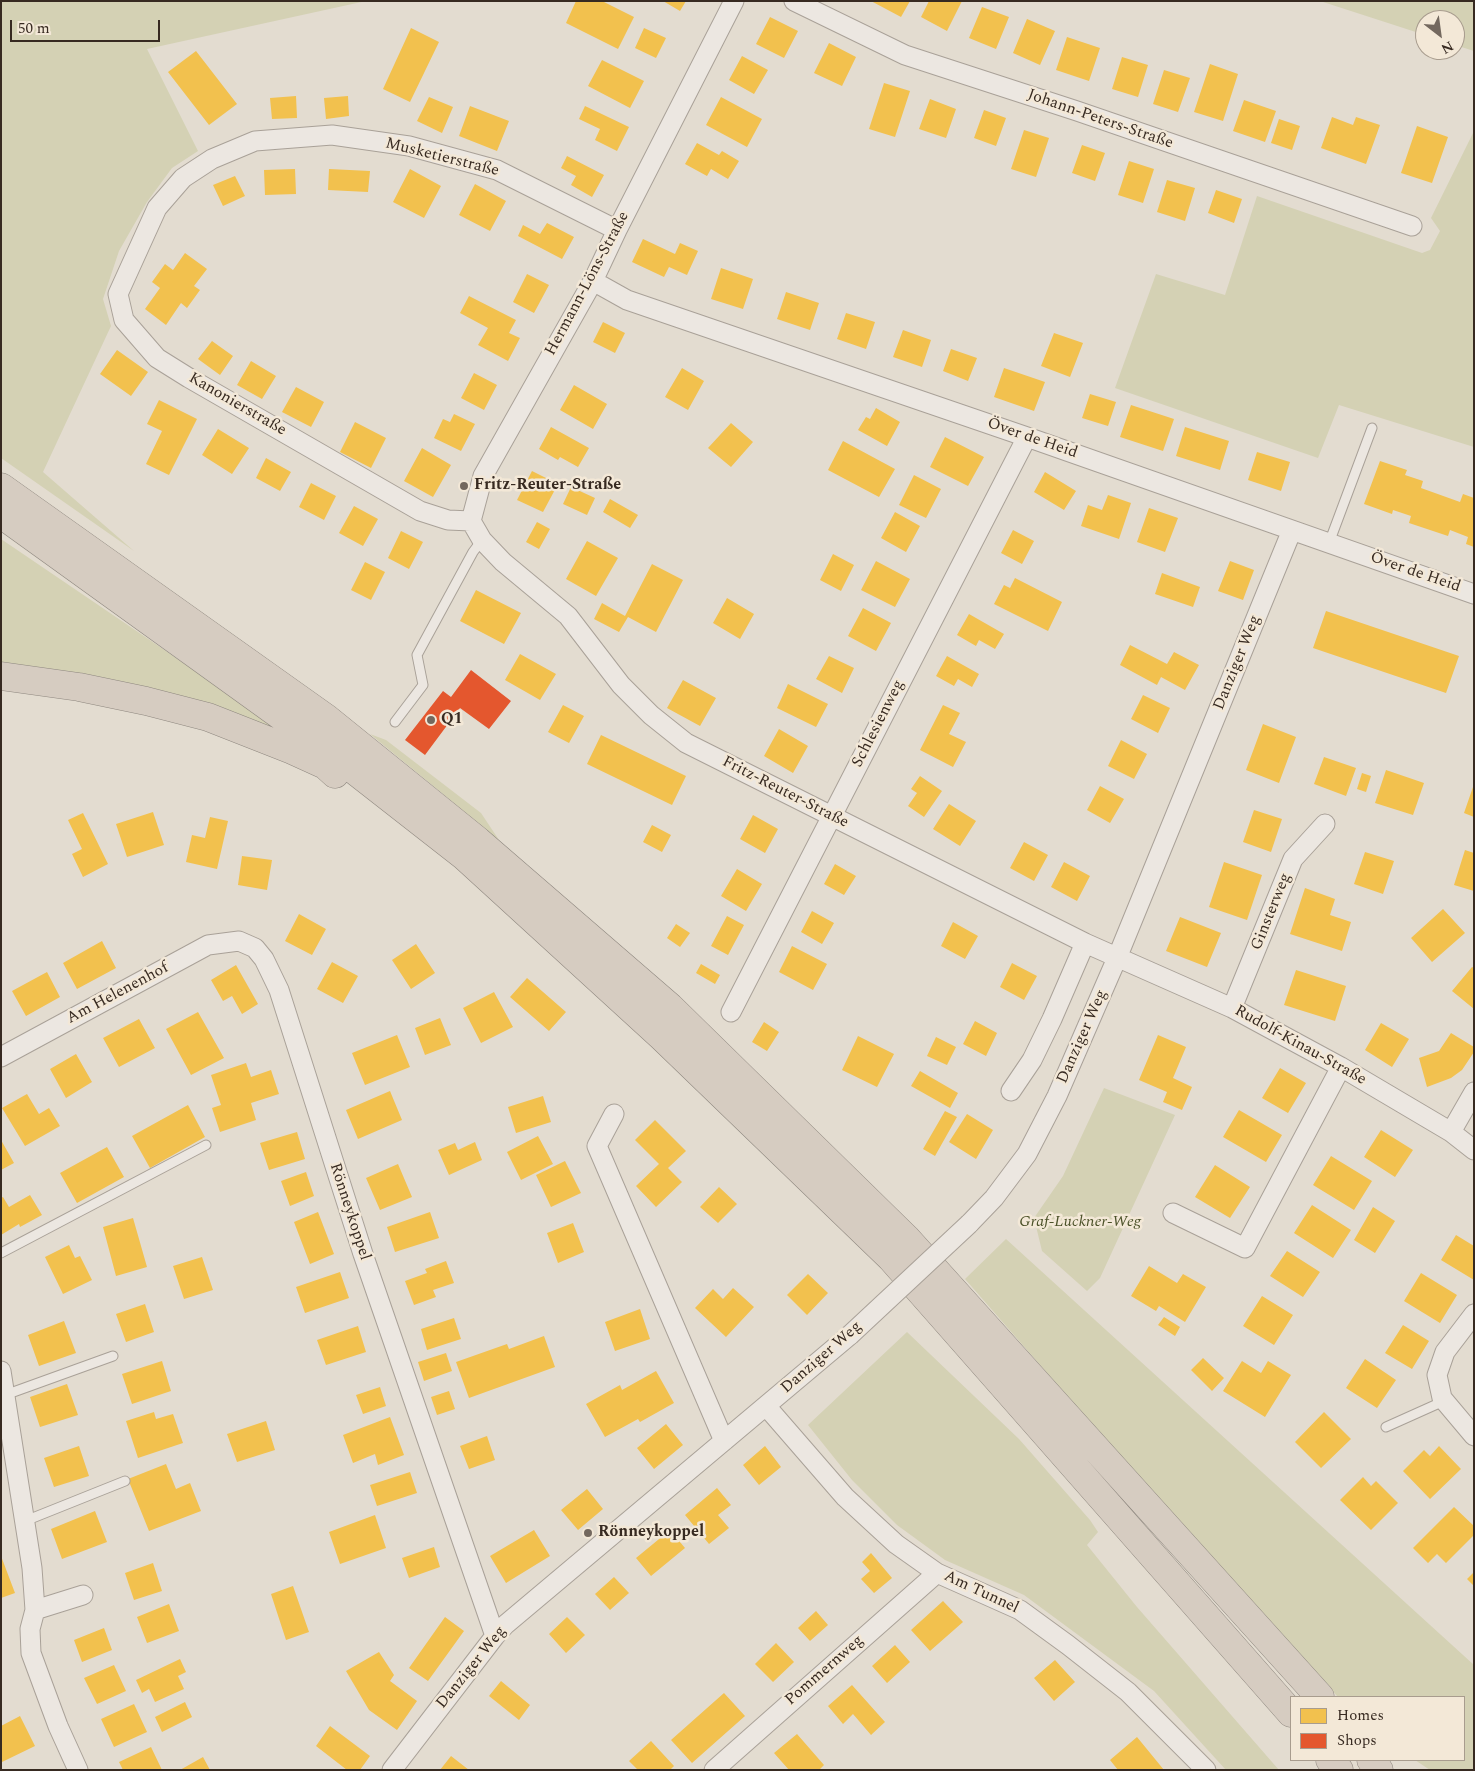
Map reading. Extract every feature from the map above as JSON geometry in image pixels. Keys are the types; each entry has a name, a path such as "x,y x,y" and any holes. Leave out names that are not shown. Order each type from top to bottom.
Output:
{"highway":[{"path":"1,487 326,718 478,840 670,1007 906,1238 1319,1696"},
{"path":"1,514 332,752 464,856 662,1037 891,1258 1290,1712"},
{"path":"1,676 79,687 146,700 208,717 292,750 325,766 410,831 464,856"}],"street":[{"name":"Hermann-Löns-Straße","path":"471,521 484,476 593,281 617,230 734,1"},
{"name":"Johann-Peters-Straße","path":"794,1 905,55 1077,111 1412,226"},
{"name":"Musketierstraße","path":"158,208 183,178 221,156 255,141 332,135 409,146 497,170 617,230"},
{"name":"Kanonierstraße","path":"158,208 118,294 124,320 158,358 420,511 448,520 471,521"},
{"name":"Över de Heid","path":"593,281 628,300 1027,437 1474,594"},
{"name":"Schlesienweg","path":"731,1012 1027,437"},
{"path":"471,521 482,540"},
{"name":"Danziger Weg","path":"392,1770 505,1625 850,1335 969,1224 994,1198 1027,1154 1057,1096 1117,958 1292,530"},
{"name":"Fritz-Reuter-Straße","path":"482,540 503,562 568,616 621,685 651,715 686,743 1117,958"},
{"name":"Ginsterweg","path":"1232,1008 1293,859 1325,824"},
{"name":"Am Helenenhof","path":"1,1058 208,945 239,941"},
{"name":"Rönneykoppel","path":"239,941 255,948 264,959 279,990 363,1254 495,1636"},
{"path":"1010,1091 1032,1060 1085,943"},
{"name":"Rudolf-Kinau-Straße","path":"1117,958 1232,1008 1341,1067 1451,1132 1474,1150"},
{"path":"1173,1213 1245,1248 1341,1067"},
{"path":"1451,1132 1474,1092"},
{"path":"614,1114 597,1146 724,1441"},
{"path":"1474,1314 1445,1352 1437,1375 1442,1398 1474,1436"},
{"path":"3,1382 32,1568 35,1610 30,1629 31,1653 58,1726 78,1770"},
{"name":"Am Tunnel","path":"766,1406 844,1497 896,1544 937,1573 1020,1610 1068,1645 1128,1692 1199,1768"},
{"name":"Pommernweg","path":"714,1770 937,1573"},
{"path":"35,1610 83,1594"}],"lane":[{"path":"1329,543 1372,428"},
{"path":"396,722 423,685 417,656 473,552 482,540"},
{"path":"1,1253 206,1145"},
{"path":"3,1382 113,1356"},
{"path":"1386,1427 1444,1401"},
{"path":"25,1521 125,1481"}],"green space":[{"path":"1,1 366,1 147,49 198,151 172,168 147,202 119,251 103,299 111,326 43,472 134,551 1,458"},
{"path":"1320,1 1474,1 1474,51 1465,48 1465,10 1415,10 1415,32"},
{"path":"1474,131 1474,447 1339,405 1318,458 1115,388 1156,274 1225,295 1257,196 1422,253 1430,250 1440,231 1431,218"},
{"path":"1,539 166,651 297,742 1,668"},
{"path":"370,734 386,740 481,813 499,840"},
{"name":"Graf-Luckner-Weg","path":"1104,1088 1175,1115 1100,1278 1087,1291 1042,1251 1034,1218 1063,1176"},
{"path":"1006,1239 1474,1665 1474,1770 1430,1770 1416,1761 1465,1761 1465,1696 1337,1696 1172,1516 965,1279"},
{"path":"907,1332 1019,1439 1090,1520 1098,1532 1087,1545 1137,1607 1279,1770 1226,1770 1154,1691 1024,1595 945,1560 897,1525 852,1480 808,1425"}],"building: Homes":[{"path":"576,1 602,1 634,17 618,49 566,23"},
{"path":"663,1 686,1 680,11"},
{"path":"871,1 910,1 901,17"},
{"path":"929,1 962,1 947,31 921,17"},
{"path":"982,7 1009,17 996,49 969,38"},
{"path":"770,17 798,31 784,58 756,44"},
{"path":"1027,19 1055,31 1040,65 1013,53"},
{"path":"411,28 439,42 410,102 383,89"},
{"path":"644,28 666,38 656,58 635,48"},
{"path":"1067,37 1100,48 1089,81 1056,70"},
{"path":"829,43 856,57 842,86 814,73"},
{"path":"196,51 237,104 209,125 168,72"},
{"path":"742,56 768,70 754,94 729,80"},
{"path":"1122,57 1148,65 1138,97 1112,89"},
{"path":"602,60 644,81 630,108 588,86"},
{"path":"1210,64 1238,74 1223,121 1194,112"},
{"path":"1164,70 1190,78 1178,112 1153,104"},
{"path":"884,83 910,91 895,137 869,129"},
{"path":"296,96 297,118 272,119 270,98"},
{"path":"348,96 349,116 326,119 324,98"},
{"path":"429,97 453,107 442,133 417,121"},
{"path":"721,97 762,119 747,147 706,125"},
{"path":"930,99 956,109 946,138 919,129"},
{"path":"1244,100 1276,111 1265,142 1233,131"},
{"path":"470,106 509,121 497,151 459,136"},
{"path":"585,106 629,127 617,151 595,140 600,129 579,119"},
{"path":"984,110 1006,118 996,146 974,138"},
{"path":"1332,117 1353,125 1356,117 1380,125 1366,164 1321,148"},
{"path":"1279,119 1300,126 1292,150 1271,143"},
{"path":"1417,126 1448,137 1432,183 1401,173"},
{"path":"1024,130 1049,138 1036,177 1011,169"},
{"path":"697,143 719,155 722,151 739,161 728,179 711,169 707,176 685,164"},
{"path":"1082,145 1105,153 1095,181 1072,173"},
{"path":"567,156 604,175 592,197 571,185 576,176 561,168"},
{"path":"1129,161 1154,169 1143,203 1118,195"},
{"path":"295,169 296,194 265,195 264,170"},
{"path":"329,169 370,171 368,192 328,190"},
{"path":"410,169 441,186 424,218 393,202"},
{"path":"235,176 245,196 223,206 213,185"},
{"path":"1167,180 1195,188 1185,221 1157,212"},
{"path":"475,184 506,201 490,231 459,215"},
{"path":"1216,190 1242,199 1234,223 1208,213"},
{"path":"547,223 574,237 562,259 518,236 523,225 540,234"},
{"path":"643,239 675,254 680,243 698,251 687,275 669,267 664,277 632,262"},
{"path":"185,253 207,269 194,286 200,290 187,308 181,303 166,325 145,309 160,288 152,282 165,264 173,270"},
{"path":"721,268 753,279 743,309 711,299"},
{"path":"527,274 549,285 534,313 513,302"},
{"path":"786,292 819,303 810,330 777,319"},
{"path":"469,296 516,320 509,333 520,338 508,361 478,345 488,328 460,313"},
{"path":"846,313 875,322 866,349 837,339"},
{"path":"603,322 625,333 615,353 593,342"},
{"path":"903,330 931,340 922,367 893,357"},
{"path":"1054,333 1083,343 1070,377 1041,366"},
{"path":"212,341 233,356 220,375 198,359"},
{"path":"951,349 977,358 968,381 943,371"},
{"path":"117,350 148,372 131,396 100,374"},
{"path":"251,361 276,376 262,399 237,385"},
{"path":"682,368 704,381 688,410 665,397"},
{"path":"1004,368 1045,382 1034,411 994,397"},
{"path":"474,373 497,385 484,410 461,398"},
{"path":"574,385 607,404 593,429 560,410"},
{"path":"296,387 324,402 311,427 282,412"},
{"path":"1090,394 1116,402 1108,426 1082,418"},
{"path":"159,400 197,419 169,475 146,464 162,431 147,424"},
{"path":"1131,405 1174,419 1163,451 1120,437"},
{"path":"876,408 900,422 887,446 858,430 866,417 870,419"},
{"path":"454,414 475,424 461,451 434,438 443,419 450,422"},
{"path":"355,422 386,438 371,468 340,452"},
{"path":"731,423 753,442 731,467 708,448"},
{"path":"551,427 589,448 578,467 560,457 558,460 539,449"},
{"path":"1185,427 1229,441 1220,470 1176,456"},
{"path":"218,429 249,448 232,474 202,455"},
{"path":"945,437 984,457 968,486 930,467"},
{"path":"843,441 895,469 879,497 828,470"},
{"path":"422,448 451,465 433,497 404,481"},
{"path":"1257,452 1290,462 1281,491 1248,480"},
{"path":"266,458 291,472 280,491 256,478"},
{"path":"1380,461 1407,470 1405,475 1423,481 1421,488 1460,502 1463,494 1474,498 1474,547 1466,544 1468,537 1450,530 1448,536 1409,523 1411,516 1393,510 1392,514 1364,504"},
{"path":"532,471 558,484 543,512 517,500"},
{"path":"1045,472 1076,491 1064,510 1034,492"},
{"path":"914,475 941,489 926,518 899,505"},
{"path":"311,483 336,496 324,520 299,507"},
{"path":"571,487 595,498 587,515 563,504"},
{"path":"1108,495 1131,503 1119,539 1081,526 1088,505 1102,510"},
{"path":"610,499 638,515 630,528 603,512"},
{"path":"354,506 378,519 363,546 339,533"},
{"path":"1149,508 1178,518 1165,552 1137,542"},
{"path":"895,512 920,526 906,552 881,538"},
{"path":"537,522 550,529 539,549 526,542"},
{"path":"1013,530 1034,541 1022,564 1001,553"},
{"path":"401,531 423,542 409,569 388,558"},
{"path":"587,541 618,558 596,596 566,579"},
{"path":"833,554 854,565 841,591 820,580"},
{"path":"876,561 910,579 895,607 861,590"},
{"path":"1230,561 1254,570 1243,600 1218,591"},
{"path":"365,562 385,572 371,600 351,590"},
{"path":"652,564 683,580 656,632 628,617 619,632 594,619 602,603 625,616"},
{"path":"1162,573 1200,587 1193,607 1155,594"},
{"path":"1015,578 1062,602 1048,631 994,604 1004,585 1010,588"},
{"path":"476,590 521,613 504,644 460,621"},
{"path":"727,598 754,614 740,639 713,623"},
{"path":"863,608 891,623 876,651 848,636"},
{"path":"1326,611 1459,656 1446,693 1313,648"},
{"path":"969,614 1004,634 995,649 979,640 976,646 957,635"},
{"path":"1130,645 1167,664 1174,652 1199,665 1185,690 1161,677 1157,685 1120,665"},
{"path":"520,654 556,674 540,700 505,680"},
{"path":"829,656 854,668 842,693 816,679"},
{"path":"947,656 979,674 972,687 958,679 954,686 936,676"},
{"path":"683,680 716,698 700,726 667,708"},
{"path":"788,684 828,704 816,727 777,708"},
{"path":"1143,695 1170,708 1158,733 1131,719"},
{"path":"563,705 584,716 569,743 548,732"},
{"path":"943,705 960,713 949,734 966,742 953,767 920,750"},
{"path":"1263,724 1296,737 1279,783 1246,770"},
{"path":"779,729 808,746 793,773 764,756"},
{"path":"601,735 686,776 672,805 587,764"},
{"path":"1121,740 1147,754 1134,779 1108,766"},
{"path":"1324,757 1356,768 1346,796 1314,784"},
{"path":"1386,770 1424,783 1413,815 1375,803"},
{"path":"1362,773 1371,776 1366,792 1357,789"},
{"path":"920,776 942,791 924,817 908,806 917,793 911,789"},
{"path":"1100,786 1124,799 1110,823 1087,810"},
{"path":"1474,787 1474,817 1464,813"},
{"path":"949,804 976,821 960,846 933,829"},
{"path":"1254,810 1282,819 1271,852 1243,842"},
{"path":"153,812 164,845 127,857 116,824"},
{"path":"83,813 108,864 83,877 72,854 82,849 68,820"},
{"path":"753,815 778,829 765,853 740,839"},
{"path":"210,817 228,821 217,869 186,862 192,835 205,838"},
{"path":"652,825 671,835 662,852 643,842"},
{"path":"1024,842 1048,855 1034,881 1010,868"},
{"path":"1465,850 1474,853 1474,891 1454,885"},
{"path":"1365,852 1394,861 1383,894 1354,884"},
{"path":"242,856 272,860 267,890 238,885"},
{"path":"1064,862 1090,876 1077,901 1051,887"},
{"path":"1224,862 1262,875 1247,920 1209,907"},
{"path":"835,864 856,876 844,895 824,884"},
{"path":"737,869 762,884 746,911 721,896"},
{"path":"1305,888 1335,899 1330,915 1351,922 1342,951 1290,934"},
{"path":"1443,909 1465,933 1432,962 1411,938"},
{"path":"812,911 834,923 822,944 801,932"},
{"path":"299,914 326,929 312,955 285,941"},
{"path":"727,916 744,925 728,955 711,946"},
{"path":"1180,917 1221,933 1207,967 1166,951"},
{"path":"953,922 978,936 965,959 941,946"},
{"path":"676,924 690,933 680,947 667,938"},
{"path":"102,941 116,968 77,989 63,963"},
{"path":"416,944 435,973 411,989 392,960"},
{"path":"792,946 827,964 813,990 779,972"},
{"path":"332,962 358,976 343,1003 317,989"},
{"path":"1012,963 1037,976 1024,1000 1000,987"},
{"path":"701,964 720,975 715,984 696,973"},
{"path":"236,965 258,1004 242,1014 232,996 223,1001 211,980"},
{"path":"1472,967 1474,968 1474,1009 1452,991"},
{"path":"1296,970 1346,986 1335,1021 1284,1005"},
{"path":"47,972 60,997 26,1016 12,991"},
{"path":"527,978 566,1012 549,1031 510,997"},
{"path":"494,992 513,1027 481,1043 463,1008"},
{"path":"198,1012 224,1058 191,1075 166,1029"},
{"path":"440,1018 451,1045 425,1055 415,1028"},
{"path":"139,1019 155,1048 119,1067 103,1038"},
{"path":"975,1021 997,1033 986,1056 963,1044"},
{"path":"764,1022 779,1032 767,1051 752,1042"},
{"path":"1381,1023 1409,1039 1392,1067 1365,1050"},
{"path":"1451,1033 1474,1047 1474,1052 1462,1070 1451,1078 1427,1087 1419,1058 1439,1051"},
{"path":"397,1035 410,1067 365,1085 352,1053"},
{"path":"1158,1035 1186,1047 1173,1078 1192,1087 1182,1110 1163,1102 1167,1092 1139,1080"},
{"path":"858,1036 894,1054 877,1087 842,1070"},
{"path":"936,1037 956,1047 947,1065 927,1056"},
{"path":"76,1054 92,1082 66,1098 50,1069"},
{"path":"246,1063 251,1077 271,1070 279,1094 251,1103 256,1120 220,1132 212,1108 221,1105 211,1075"},
{"path":"1280,1068 1306,1083 1288,1113 1262,1098"},
{"path":"920,1071 958,1093 950,1108 911,1086"},
{"path":"390,1091 402,1120 358,1139 346,1110"},
{"path":"27,1094 39,1114 49,1108 60,1126 25,1146 2,1108"},
{"path":"543,1096 551,1122 516,1133 508,1107"},
{"path":"188,1105 205,1137 150,1168 132,1136"},
{"path":"1239,1110 1282,1135 1266,1162 1223,1137"},
{"path":"945,1111 957,1117 935,1156 923,1149"},
{"path":"967,1114 993,1130 976,1159 949,1142"},
{"path":"655,1120 686,1151 668,1168 682,1182 656,1207 636,1186 659,1164 635,1140"},
{"path":"1381,1130 1413,1150 1395,1177 1364,1157"},
{"path":"297,1132 305,1159 269,1170 260,1143"},
{"path":"538,1136 553,1164 521,1180 507,1152"},
{"path":"1,1140 14,1163 1,1170"},
{"path":"475,1142 482,1160 449,1175 438,1150 455,1143 458,1150"},
{"path":"107,1147 124,1177 77,1203 60,1173"},
{"path":"1331,1156 1372,1181 1354,1210 1313,1185"},
{"path":"565,1161 581,1193 551,1207 536,1175"},
{"path":"398,1164 412,1197 380,1210 366,1178"},
{"path":"1215,1165 1250,1187 1230,1218 1195,1197"},
{"path":"306,1172 314,1196 290,1206 281,1181"},
{"path":"719,1187 737,1204 718,1223 700,1207"},
{"path":"30,1195 42,1215 20,1227 19,1224 1,1235 1,1198 3,1197 9,1207"},
{"path":"1312,1205 1351,1230 1333,1258 1294,1233"},
{"path":"1373,1207 1395,1221 1375,1253 1354,1240"},
{"path":"318,1212 334,1254 310,1264 294,1222"},
{"path":"430,1212 439,1238 395,1252 387,1227"},
{"path":"133,1218 147,1267 116,1276 103,1227"},
{"path":"573,1223 584,1252 558,1263 547,1233"},
{"path":"1456,1235 1474,1246 1474,1280 1441,1260"},
{"path":"69,1245 75,1258 80,1256 92,1280 63,1294 45,1257"},
{"path":"1287,1251 1320,1272 1303,1297 1270,1276"},
{"path":"202,1257 213,1290 184,1299 173,1266"},
{"path":"446,1261 454,1283 433,1290 436,1297 414,1305 405,1281 427,1273 425,1269"},
{"path":"1149,1266 1177,1283 1183,1274 1206,1287 1185,1322 1159,1306 1156,1311 1131,1296"},
{"path":"340,1272 349,1298 305,1313 296,1287"},
{"path":"1421,1273 1457,1295 1440,1323 1404,1301"},
{"path":"808,1274 828,1293 807,1315 787,1295"},
{"path":"733,1288 754,1307 726,1337 695,1308 713,1289 723,1299"},
{"path":"1262,1296 1293,1315 1274,1345 1243,1326"},
{"path":"145,1304 154,1332 126,1342 116,1314"},
{"path":"640,1309 650,1339 615,1351 605,1322"},
{"path":"1164,1317 1180,1327 1175,1336 1158,1325"},
{"path":"454,1318 461,1339 427,1350 421,1329"},
{"path":"64,1321 76,1353 39,1366 28,1335"},
{"path":"1403,1325 1429,1341 1412,1369 1385,1353"},
{"path":"358,1326 366,1352 326,1365 317,1340"},
{"path":"544,1336 555,1367 469,1398 456,1362 507,1344 509,1349"},
{"path":"446,1353 452,1371 424,1381 418,1362"},
{"path":"1203,1358 1224,1378 1212,1391 1191,1370"},
{"path":"1365,1359 1396,1380 1377,1408 1346,1388"},
{"path":"162,1361 171,1391 132,1404 122,1374"},
{"path":"1242,1361 1261,1373 1268,1361 1291,1375 1265,1417 1223,1391"},
{"path":"656,1371 674,1403 640,1422 638,1419 605,1437 586,1404 620,1385 622,1390"},
{"path":"67,1384 78,1415 40,1427 30,1397"},
{"path":"380,1387 386,1406 363,1414 356,1395"},
{"path":"449,1391 455,1409 437,1415 431,1397"},
{"path":"154,1412 156,1419 173,1414 183,1443 138,1458 126,1421"},
{"path":"1324,1412 1351,1439 1321,1468 1295,1442"},
{"path":"390,1417 404,1455 378,1465 375,1454 353,1463 343,1435"},
{"path":"266,1421 275,1450 237,1462 227,1434"},
{"path":"666,1424 683,1445 654,1469 637,1448"},
{"path":"487,1436 495,1460 469,1469 460,1446"},
{"path":"79,1446 89,1476 54,1487 44,1458"},
{"path":"765,1446 781,1467 759,1485 743,1465"},
{"path":"1439,1446 1461,1469 1430,1499 1403,1471 1424,1450 1430,1456"},
{"path":"166,1464 176,1489 190,1483 201,1511 149,1531 128,1479"},
{"path":"410,1472 417,1493 377,1506 370,1485"},
{"path":"1363,1477 1371,1486 1376,1481 1398,1503 1371,1530 1340,1500"},
{"path":"717,1488 731,1505 718,1515 729,1528 709,1544 685,1515"},
{"path":"587,1489 603,1509 578,1530 561,1510"},
{"path":"1454,1507 1474,1526 1474,1535 1446,1563 1437,1554 1428,1563 1413,1548"},
{"path":"95,1511 107,1542 62,1559 51,1529"},
{"path":"375,1515 386,1548 340,1564 329,1532"},
{"path":"534,1530 550,1556 506,1583 490,1556"},
{"path":"670,1530 685,1548 651,1576 636,1558"},
{"path":"434,1547 440,1567 409,1578 402,1558"},
{"path":"871,1553 892,1578 874,1593 861,1579 870,1571 862,1562"},
{"path":"1,1556 15,1593 1,1598"},
{"path":"153,1563 162,1591 134,1600 125,1573"},
{"path":"1474,1572 1474,1586 1467,1579"},
{"path":"614,1577 629,1593 610,1610 595,1594"},
{"path":"293,1586 309,1632 286,1640 271,1594"},
{"path":"943,1601 963,1622 930,1651 911,1630"},
{"path":"169,1604 179,1631 147,1643 137,1617"},
{"path":"816,1611 828,1625 810,1641 798,1628"},
{"path":"445,1617 464,1631 428,1681 409,1668"},
{"path":"567,1617 585,1635 566,1653 549,1634"},
{"path":"104,1628 112,1650 82,1662 74,1640"},
{"path":"776,1643 794,1662 773,1682 755,1664"},
{"path":"895,1645 910,1662 887,1683 872,1666"},
{"path":"379,1652 394,1675 390,1681 417,1701 397,1730 369,1710 346,1671"},
{"path":"180,1659 186,1672 178,1676 184,1689 155,1702 149,1689 142,1693 136,1680"},
{"path":"1055,1660 1075,1682 1054,1701 1034,1678"},
{"path":"114,1665 126,1691 97,1704 84,1678"},
{"path":"501,1681 530,1705 519,1720 489,1696"},
{"path":"852,1685 885,1722 871,1735 853,1714 843,1724 828,1706"},
{"path":"724,1693 745,1716 692,1763 671,1740"},
{"path":"185,1702 192,1717 162,1732 155,1717"},
{"path":"134,1704 147,1732 114,1747 101,1719"},
{"path":"20,1716 35,1746 2,1762 1,1726"},
{"path":"330,1726 370,1756 360,1770 347,1770 316,1746"},
{"path":"797,1734 824,1765 819,1770 789,1770 774,1753"},
{"path":"1137,1737 1164,1770 1118,1770 1110,1760"},
{"path":"651,1741 674,1766 670,1770 638,1770 629,1761"},
{"path":"151,1747 162,1770 123,1770 119,1762"},
{"path":"451,1756 469,1770 440,1770"},
{"path":"203,1757 210,1770 180,1770"}],"building: Shops":[{"path":"471,670 511,701 489,729 460,708 425,755 405,740 443,691 451,697"}],"place":[{"name":"Fritz-Reuter-Straße","path":"464,486"},
{"name":"Q1","path":"431,720"},
{"name":"Rönneykoppel","path":"588,1533"}]}
